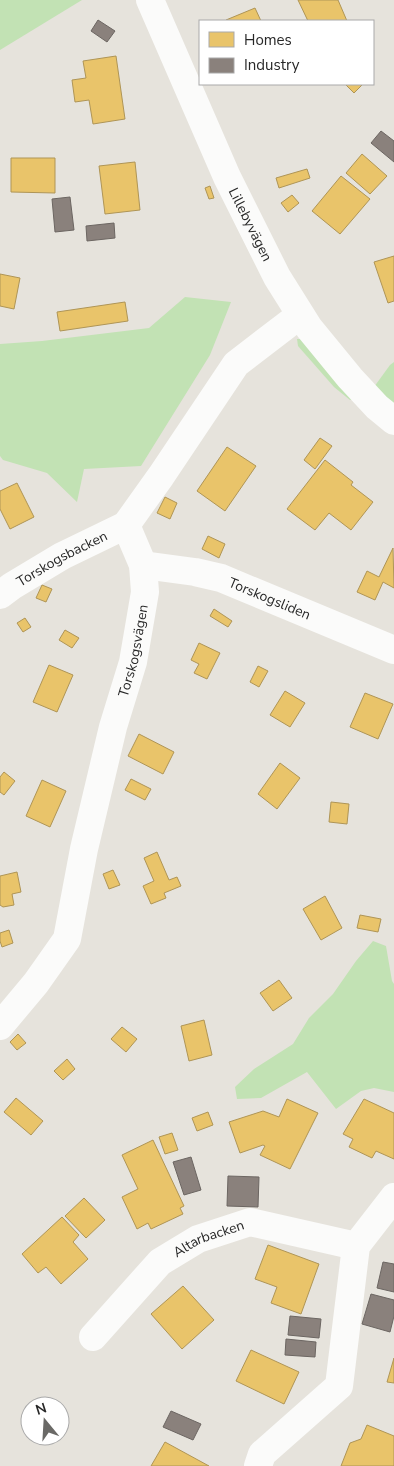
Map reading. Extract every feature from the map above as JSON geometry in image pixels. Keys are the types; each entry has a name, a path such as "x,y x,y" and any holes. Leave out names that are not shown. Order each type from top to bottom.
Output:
{"street":[{"name":"Lillebyvägen","path":"150,0 227,177 277,277 308,328 350,378 377,407 394,421"},
{"path":"126,525 236,364 300,315"},
{"name":"Torskogsvägen","path":"0,1026 36,983 66,939 84,850 111,736 133,662 145,592 142,565 126,525"},
{"name":"Torskogsbacken","path":"0,595 62,556 126,525"},
{"name":"Torskogsliden","path":"142,565 195,572 221,578 394,650"},
{"path":"258,1466 262,1454 339,1386 356,1246 394,1197"},
{"name":"Altarbacken","path":"93,1337 160,1262 198,1239 250,1222 356,1246"}],"green space":[{"path":"0,0 82,0 0,50"},
{"path":"185,297 231,302 210,355 141,466 84,469 77,502 47,473 3,460 0,456 0,344 42,341 149,328"},
{"path":"297,339 304,339 353,399 350,400 334,387 298,346"},
{"path":"394,362 394,404 374,387"},
{"path":"373,941 386,946 394,984 394,1092 374,1088 361,1091 336,1109 307,1072 261,1098 237,1099 235,1087 254,1069 293,1044 309,1018 333,994 356,961"}],"building: Homes":[{"path":"298,0 338,0 347,20 308,20"},
{"path":"255,8 261,20 226,20"},
{"path":"116,56 125,119 93,124 89,100 75,102 72,80 86,78 83,61"},
{"path":"346,85 362,85 354,93"},
{"path":"362,154 387,176 370,194 346,173"},
{"path":"11,158 55,158 55,193 11,192"},
{"path":"135,162 140,210 105,214 99,166"},
{"path":"307,169 310,178 279,188 276,178"},
{"path":"341,176 370,199 340,234 312,211"},
{"path":"210,186 214,198 209,199 205,188"},
{"path":"292,195 299,203 288,212 281,203"},
{"path":"394,256 394,301 388,303 374,262"},
{"path":"0,274 20,278 14,309 0,306"},
{"path":"125,302 128,321 60,331 57,312"},
{"path":"320,438 332,446 315,469 304,460"},
{"path":"227,447 256,466 225,511 197,491"},
{"path":"325,460 353,482 351,485 373,502 351,530 329,513 315,530 287,509"},
{"path":"17,483 34,517 10,529 0,509 0,491"},
{"path":"165,497 177,503 170,519 157,513"},
{"path":"208,536 225,544 219,558 202,549"},
{"path":"393,548 394,588 383,582 375,600 357,592 367,571 379,577"},
{"path":"42,585 52,589 46,602 36,598"},
{"path":"214,609 232,621 228,627 210,616"},
{"path":"25,618 31,627 23,632 17,623"},
{"path":"65,630 79,638 72,648 59,640"},
{"path":"199,643 220,653 207,679 194,673 199,664 191,660"},
{"path":"49,665 73,675 57,712 33,702"},
{"path":"258,666 268,671 259,687 250,682"},
{"path":"285,691 305,703 290,727 270,715"},
{"path":"365,693 393,704 378,739 350,727"},
{"path":"139,734 174,752 163,774 128,756"},
{"path":"280,763 300,778 277,809 258,794"},
{"path":"4,772 15,781 4,795 0,792 0,777"},
{"path":"131,779 151,789 145,800 125,790"},
{"path":"42,780 66,791 50,827 26,816"},
{"path":"331,802 349,804 347,824 329,822"},
{"path":"157,852 169,880 177,877 181,886 164,893 166,898 151,904 143,886 154,881 144,858"},
{"path":"113,870 120,885 109,889 103,874"},
{"path":"17,872 21,892 12,894 14,905 3,907 0,905 0,876"},
{"path":"325,896 342,928 321,940 303,909"},
{"path":"360,915 381,919 378,932 357,928"},
{"path":"9,930 13,943 2,947 0,933"},
{"path":"279,980 292,998 273,1011 260,993"},
{"path":"204,1020 212,1055 189,1061 181,1026"},
{"path":"122,1027 137,1039 126,1052 111,1039"},
{"path":"18,1034 26,1043 17,1050 10,1042"},
{"path":"67,1059 75,1069 63,1080 54,1071"},
{"path":"16,1098 43,1121 31,1135 4,1112"},
{"path":"287,1099 318,1113 290,1169 260,1155 265,1146 263,1145 240,1153 229,1122 263,1111 279,1117"},
{"path":"364,1099 394,1113 394,1159 376,1151 372,1158 349,1147 353,1139 343,1134"},
{"path":"208,1112 213,1125 197,1131 192,1118"},
{"path":"172,1133 178,1150 165,1154 159,1137"},
{"path":"153,1140 184,1206 180,1208 183,1214 151,1229 148,1223 137,1229 122,1197 138,1189 122,1155"},
{"path":"84,1198 105,1220 86,1238 65,1216"},
{"path":"62,1217 79,1235 73,1242 88,1259 61,1284 46,1267 38,1273 22,1254"},
{"path":"268,1245 319,1264 301,1314 271,1303 277,1287 255,1279"},
{"path":"183,1286 214,1320 182,1349 151,1314"},
{"path":"251,1350 299,1372 284,1404 236,1381"},
{"path":"394,1358 394,1383 387,1382"},
{"path":"367,1425 394,1436 394,1466 341,1466 350,1443 361,1439"},
{"path":"165,1442 209,1466 151,1466"}],"building: Industry":[{"path":"98,20 115,31 107,42 91,31"},
{"path":"381,131 394,141 394,162 371,143"},
{"path":"70,197 74,230 55,232 52,199"},
{"path":"114,223 115,238 87,241 86,226"},
{"path":"191,1157 201,1190 184,1195 173,1162"},
{"path":"228,1176 259,1177 258,1207 227,1206"},
{"path":"383,1262 394,1264 394,1292 377,1288"},
{"path":"371,1294 394,1300 394,1316 390,1332 362,1324"},
{"path":"290,1316 321,1319 319,1338 288,1335"},
{"path":"286,1339 316,1342 315,1357 285,1355"},
{"path":"171,1411 201,1424 193,1440 163,1427"}]}
